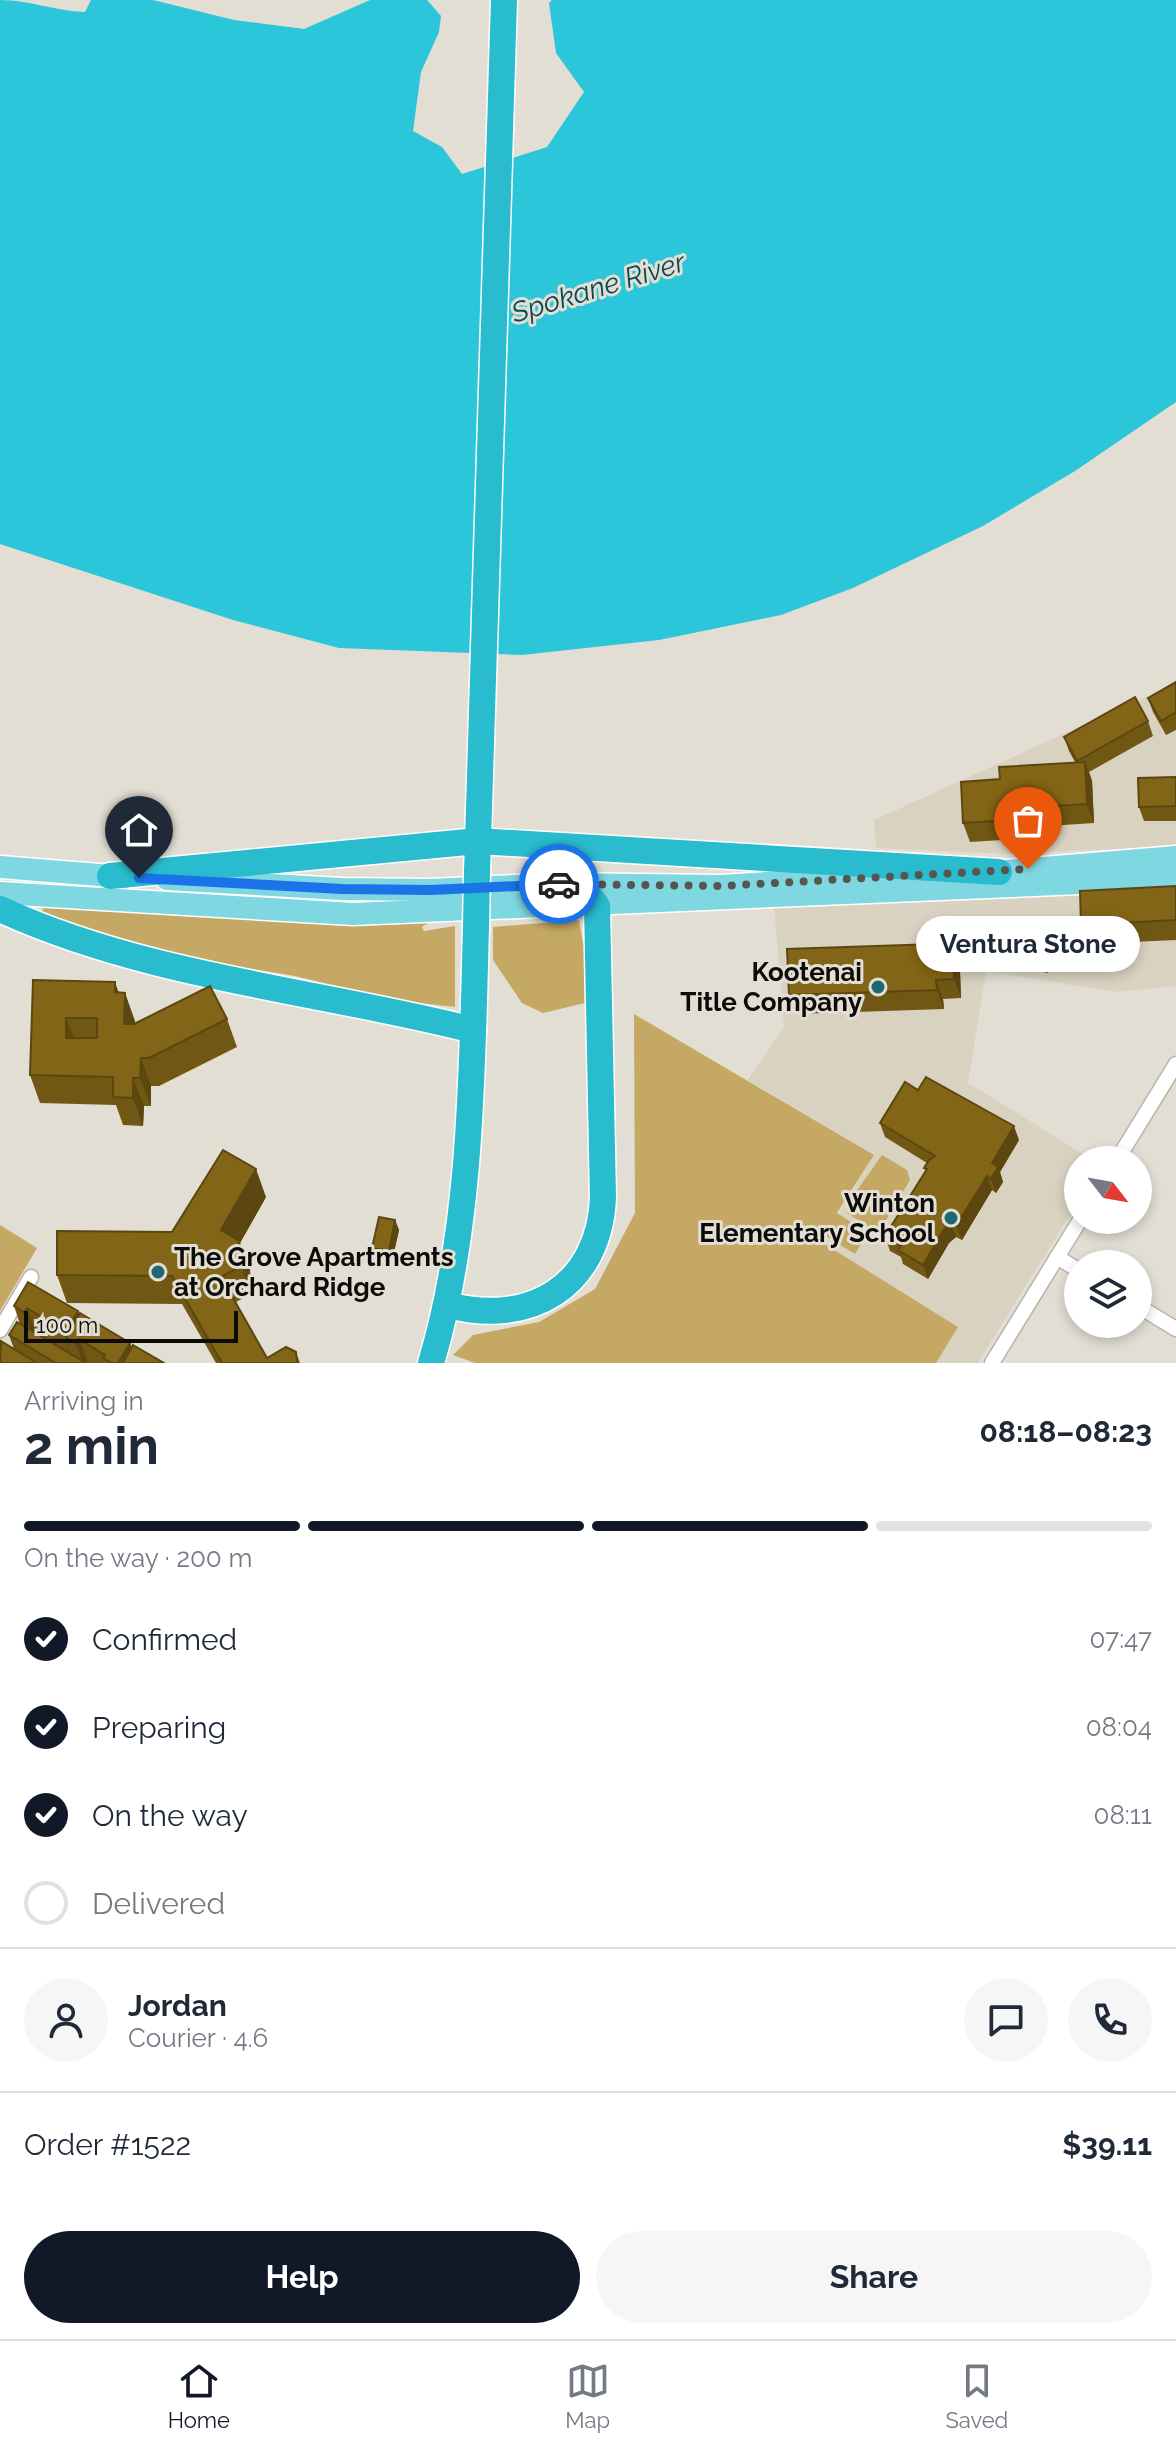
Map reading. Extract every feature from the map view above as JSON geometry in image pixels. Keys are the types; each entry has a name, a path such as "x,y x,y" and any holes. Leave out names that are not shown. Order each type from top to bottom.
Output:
{"highway":[{"path":"431,1363 448,1305 461,1219 473,1030 504,0"},
{"path":"110,876 478,841 999,872"},
{"path":"448,1305 478,1313 504,1311 542,1301 564,1287 578,1272 597,1235 603,1198 597,906 587,893 558,884"},
{"path":"0,909 60,935 106,950 473,1030"}],"main road":[{"path":"0,867 342,889 431,890 558,884 721,886 999,872 1176,857"},
{"path":"0,893 353,914 1176,879"}],"street":[{"path":"1126,1146 1176,1064"},
{"path":"992,1363 1071,1234"},
{"path":"1057,1257 1064,1261"},
{"path":"0,1330 31,1277"},
{"path":"1152,1314 1176,1329"}],"shaded area":[{"path":"1176,683 1176,846 1009,854 876,848 874,820"},
{"path":"1176,885 1176,986 1116,992 986,971 968,1083 1070,1146 1064,1146 1064,1225 978,1363 749,1363 874,1155 748,1080 784,1027 774,905"},
{"path":"45,907 433,920 422,927 424,931 455,926 455,1007 393,1000 295,976 123,944 40,913"},
{"path":"579,920 583,943 588,943 585,1003 543,1013 522,1003 493,960 493,927"},
{"path":"634,1014 874,1155 837,1213 868,1233 855,1254 824,1235 823,1243 958,1327 936,1363 475,1363 453,1355 473,1335 539,1322 595,1289 635,1213"},
{"path":"882,1155 907,1170 910,1180 883,1225 872,1229 847,1213 856,1198 853,1196"},
{"path":"0,1225 37,1248 0,1311"}],"water":[{"name":"Spokane River","path":"0,0 85,12 91,0 153,0 234,20 304,29 370,0 427,0 441,16 439,32 421,72 413,131 442,147 462,174 547,147 584,92 556,53 549,3 552,0 1176,0 1176,402 1075,471 983,526 853,588 781,615 659,640 522,655 339,648 233,620 0,544"}],"building":[{"path":"1176,682 1176,712 1161,721 1148,698"},
{"path":"1135,697 1148,721 1077,761 1064,737"},
{"path":"1085,762 1087,804 1041,807 1042,818 963,823 961,782 1000,779 999,767"},
{"path":"1176,777 1176,806 1139,807 1138,778"},
{"path":"1176,886 1176,920 1081,925 1080,891"},
{"path":"1000,921 1049,930 1043,959 994,949"},
{"path":"935,944 935,952 953,952 954,979 936,980 937,990 789,995 787,949"},
{"path":"33,980 115,982 115,992 125,993 124,1024 134,1024 210,986 227,1019 149,1058 141,1058 140,1078 133,1078 133,1098 113,1097 113,1077 30,1075","holes":["66,1018 97,1018 97,1038 66,1038"]},
{"path":"926,1077 1014,1126 992,1163 998,1167 991,1179 987,1176 956,1226 951,1222 944,1229 923,1265 898,1250 901,1246 885,1236 927,1169 924,1168 929,1160 935,1156 880,1123 905,1082 918,1090"},
{"path":"223,1150 256,1169 221,1230 239,1241 241,1266 221,1277 267,1358 286,1347 296,1352 297,1363 222,1363 172,1276 57,1275 57,1231 172,1232"},
{"path":"379,1217 395,1220 389,1251 372,1248"},
{"path":"28,1282 78,1311 64,1334 27,1308 24,1312 14,1306"},
{"path":"80,1313 130,1343 118,1363 103,1358 105,1355 79,1339 76,1344 66,1337"},
{"path":"17,1322 86,1363 56,1363 9,1335"},
{"path":"1,1341 37,1363 0,1363"},
{"path":"133,1345 164,1363 123,1363"}],"way so far":[{"path":"559,884 721,886 1028,869"}],"place":[{"name":"Ventura Stone","path":"1028,869"},
{"name":"Kootenai Title Company","path":"878,987"},
{"name":"Winton Elementary School","path":"951,1218"},
{"name":"The Grove Apartments at Orchard Ridge","path":"158,1272"}],"route":[{"path":"139,878 342,889 431,890 559,884"}]}
